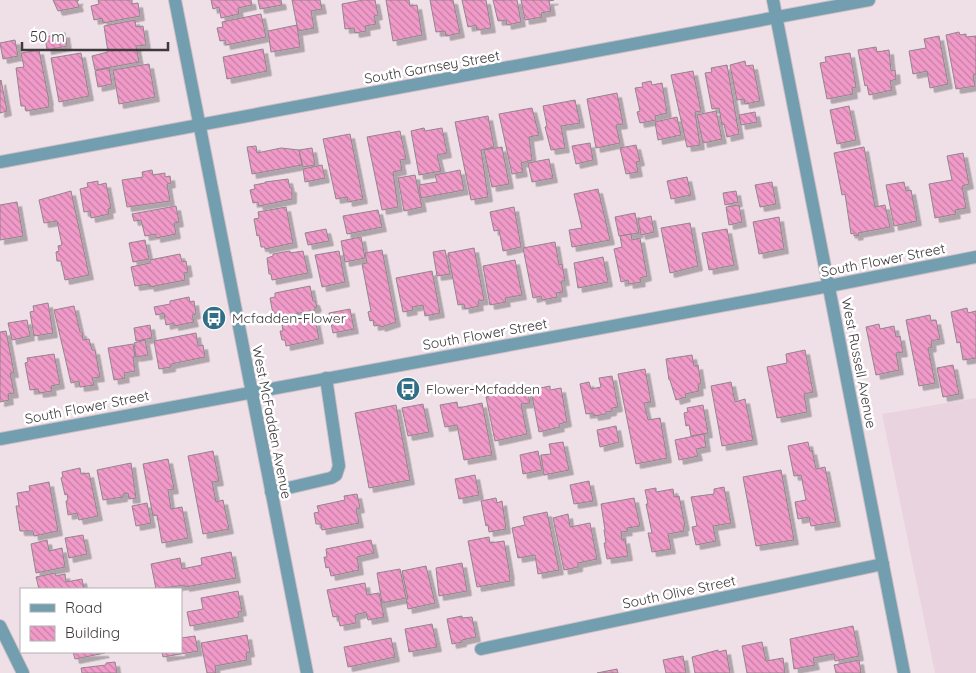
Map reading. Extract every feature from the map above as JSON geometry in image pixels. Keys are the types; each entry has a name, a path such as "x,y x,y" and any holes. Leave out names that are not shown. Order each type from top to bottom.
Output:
{"street":[{"name":"West McFadden Avenue","path":"175,0 307,673"},
{"name":"West Russell Avenue","path":"773,0 904,673"},
{"name":"South Garnsey Street","path":"0,162 869,0"},
{"name":"South Flower Street","path":"0,439 251,391 829,286 976,257"},
{"path":"271,492 331,478 336,475 339,466 326,378"},
{"name":"South Olive Street","path":"481,649 883,564"},
{"path":"0,626 22,673"}],"shaded area":[{"path":"976,398 976,673 935,673 882,414"}],"building":[{"path":"53,0 79,0 77,1 79,7 58,11"},
{"path":"98,0 132,0 132,4 138,3 140,16 103,23 102,18 94,20 91,6 99,4"},
{"path":"211,0 251,0 252,5 238,8 239,14 221,18 219,7 213,9"},
{"path":"258,0 281,0 282,5 260,9"},
{"path":"292,0 320,0 322,9 311,11 314,28 298,31"},
{"path":"375,0 378,15 374,16 376,24 365,26 366,31 355,33 354,28 345,29 342,4"},
{"path":"386,0 409,0 410,6 417,5 422,35 393,41"},
{"path":"430,0 453,0 460,33 446,36 445,31 436,32"},
{"path":"462,0 486,0 491,28 477,30 476,25 468,27"},
{"path":"493,0 517,0 521,22 507,25 506,20 498,21"},
{"path":"521,0 554,0 549,1 551,11 541,13 542,17 525,20"},
{"path":"261,14 266,37 226,45 225,40 220,41 217,28 223,27 222,22"},
{"path":"135,20 136,27 143,26 146,45 136,46 139,62 95,70 92,56 108,52 104,26"},
{"path":"297,25 300,47 271,52 268,31"},
{"path":"959,32 960,35 966,34 966,37 976,36 976,74 973,75 975,86 956,89 946,35"},
{"path":"65,33 67,46 47,50 45,37"},
{"path":"939,36 948,84 930,88 927,71 913,74 909,51 926,48 924,39"},
{"path":"15,40 18,56 3,59 0,43"},
{"path":"876,47 877,52 889,50 891,71 895,70 896,79 890,81 892,90 869,95 867,85 865,86 858,50"},
{"path":"263,49 267,71 227,79 223,57"},
{"path":"39,50 49,107 26,111 25,106 21,106 16,68 24,67 21,53"},
{"path":"81,53 89,96 59,102 51,58"},
{"path":"850,53 856,87 852,88 853,94 827,99 820,63 826,62 825,57"},
{"path":"745,61 746,66 753,65 760,101 745,104 744,99 737,100 730,65"},
{"path":"149,64 155,97 119,104 113,70"},
{"path":"727,65 739,134 727,137 724,124 722,125 719,108 712,109 705,73 712,72 711,68"},
{"path":"109,68 112,84 98,87 95,71"},
{"path":"693,71 701,111 695,112 700,145 687,147 671,75"},
{"path":"0,81 7,111 0,113"},
{"path":"651,81 652,85 662,83 667,113 655,116 656,120 640,123 637,112 640,111 635,88 643,87 642,83"},
{"path":"617,93 623,124 616,125 620,143 596,148 587,99"},
{"path":"575,100 580,123 561,126 565,148 551,150 545,127 547,126 543,106"},
{"path":"849,106 856,140 837,144 830,110"},
{"path":"532,108 539,135 529,137 532,160 521,163 523,172 512,174 499,114"},
{"path":"716,111 722,139 703,143 697,115"},
{"path":"755,112 757,122 741,125 739,115"},
{"path":"488,116 494,147 481,150 488,197 471,200 455,122"},
{"path":"677,117 681,135 658,140 655,122"},
{"path":"424,128 425,131 442,128 447,153 437,155 441,171 419,175 411,131"},
{"path":"400,131 406,159 400,160 402,170 393,172 398,207 382,210 367,137"},
{"path":"350,134 363,199 348,202 347,197 336,199 323,139"},
{"path":"590,143 593,160 576,164 572,146"},
{"path":"636,145 640,161 636,162 638,172 626,174 620,148"},
{"path":"256,146 257,153 281,148 299,150 302,165 252,174 247,147"},
{"path":"502,147 509,184 492,187 484,150"},
{"path":"864,147 875,207 885,205 890,227 858,233 859,235 854,236 854,233 851,234 845,194 842,195 834,153"},
{"path":"312,148 315,165 303,167 299,150"},
{"path":"963,153 969,184 962,186 966,208 955,210 956,214 935,218 929,184 952,180 947,156"},
{"path":"549,159 553,178 532,182 528,163"},
{"path":"322,165 325,178 305,182 303,169"},
{"path":"152,170 153,175 165,173 165,177 170,176 171,183 167,184 170,201 127,207 122,180 143,177 142,172"},
{"path":"460,170 464,190 421,198 419,185 437,182 435,175"},
{"path":"415,175 422,207 404,211 398,178"},
{"path":"687,177 691,195 671,199 667,181"},
{"path":"288,179 290,188 292,188 292,199 259,206 258,202 253,203 250,190 255,189 254,185"},
{"path":"98,181 98,185 106,183 111,208 108,209 109,214 91,218 90,211 84,212 80,189 88,187 87,183"},
{"path":"772,182 776,204 760,207 755,185"},
{"path":"904,182 906,191 911,190 917,221 894,226 886,185"},
{"path":"598,189 610,240 572,247 569,230 582,228 574,194"},
{"path":"71,191 89,275 65,280 61,261 57,261 56,252 59,251 58,246 62,245 57,221 44,223 39,200"},
{"path":"736,191 738,202 725,205 723,193"},
{"path":"17,202 23,236 0,240 0,205"},
{"path":"739,205 742,222 729,225 726,207"},
{"path":"176,206 179,222 174,223 176,234 156,238 156,234 145,236 141,220 134,221 132,214"},
{"path":"286,207 293,243 265,249 265,247 261,247 254,219 259,218 258,212"},
{"path":"514,207 521,247 503,251 499,230 494,231 490,212"},
{"path":"378,210 382,227 347,234 343,216"},
{"path":"635,213 639,233 619,236 615,217"},
{"path":"651,216 654,232 641,235 638,219"},
{"path":"779,217 784,249 759,254 753,222"},
{"path":"690,223 698,266 670,273 661,228"},
{"path":"326,229 329,241 308,245 305,233"},
{"path":"727,229 734,265 709,270 702,233"},
{"path":"631,234 632,240 640,238 647,276 640,278 641,282 629,284 628,280 621,282 614,249 622,247 620,236"},
{"path":"361,237 365,258 345,262 341,241"},
{"path":"145,240 149,259 133,262 129,243"},
{"path":"555,242 559,265 562,264 565,281 561,281 563,292 556,293 557,297 542,300 541,296 533,298 523,248"},
{"path":"474,248 484,300 478,301 479,306 465,309 464,304 458,305 448,253"},
{"path":"382,250 396,322 381,327 380,325 374,326 373,320 370,321 368,312 371,311 362,264 367,263 365,253"},
{"path":"445,250 450,274 437,276 433,252"},
{"path":"290,251 290,253 303,251 308,273 272,280 271,274 269,274 267,258 273,256 273,254"},
{"path":"339,251 345,282 322,287 315,255"},
{"path":"180,254 182,262 186,261 188,272 184,273 185,280 150,287 149,284 135,286 131,267 150,263 150,260"},
{"path":"603,257 608,282 578,288 574,263"},
{"path":"515,260 522,295 505,298 506,302 490,305 483,266"},
{"path":"432,271 440,313 425,316 423,305 412,307 413,310 403,312 396,278"},
{"path":"310,286 313,301 315,301 317,307 315,307 315,310 279,317 278,313 273,314 270,298 275,297 275,293"},
{"path":"189,297 190,302 194,301 196,314 192,315 194,322 174,326 174,323 166,325 164,313 156,315 154,307 170,304 170,301"},
{"path":"48,303 53,333 34,336 30,312 34,311 33,306"},
{"path":"74,306 83,340 89,339 92,350 95,350 100,377 92,378 94,385 80,387 79,381 71,383 54,310"},
{"path":"967,308 968,313 976,311 976,358 963,360 960,342 957,343 951,312"},
{"path":"350,309 354,329 333,333 329,313"},
{"path":"930,315 931,321 936,320 940,339 931,341 932,347 928,348 935,383 919,386 906,320"},
{"path":"315,318 319,339 286,346 280,331 283,331 282,325 302,319 302,321"},
{"path":"27,320 30,336 12,340 8,323"},
{"path":"879,324 880,329 894,326 896,337 900,336 903,352 896,353 899,370 876,375 866,327"},
{"path":"150,325 152,338 136,341 134,328"},
{"path":"6,331 14,373 10,373 14,393 8,394 9,400 0,402 0,332"},
{"path":"196,333 198,346 203,345 205,357 171,364 171,367 159,369 154,341"},
{"path":"145,340 148,355 136,357 134,343"},
{"path":"133,344 135,371 124,373 125,378 114,380 108,348"},
{"path":"805,350 813,392 804,394 807,412 777,418 767,367 787,363 786,354"},
{"path":"54,354 60,384 51,386 52,391 39,393 38,389 30,390 25,363 28,362 27,358"},
{"path":"692,355 694,366 698,365 701,384 698,384 699,391 685,394 686,397 676,400 669,380 666,359"},
{"path":"953,365 959,394 943,397 937,368"},
{"path":"645,369 651,402 644,403 648,420 660,418 667,458 636,464 618,374"},
{"path":"612,376 618,407 612,408 612,411 606,412 606,414 594,416 593,413 586,414 580,384 589,382 591,389 601,387 599,378"},
{"path":"731,382 735,402 745,399 753,440 722,446 711,386"},
{"path":"550,386 550,390 561,388 567,422 559,424 560,427 539,432 531,390"},
{"path":"527,389 530,403 521,404 527,434 495,441 486,397"},
{"path":"457,402 458,408 482,403 492,455 464,460 457,425 445,427 440,405"},
{"path":"423,404 429,432 408,436 402,408"},
{"path":"396,405 410,480 369,488 355,413"},
{"path":"703,405 708,433 691,436 689,425 686,426 684,413 688,412 687,408"},
{"path":"616,426 619,442 600,447 597,430"},
{"path":"704,434 706,447 696,449 698,456 679,460 675,440"},
{"path":"563,442 569,470 544,475 541,455 551,454 549,444"},
{"path":"808,442 810,451 812,450 816,469 825,467 836,522 811,526 809,517 798,519 795,502 806,500 801,475 794,476 788,446"},
{"path":"213,451 219,481 212,482 216,502 223,500 229,529 203,534 188,456"},
{"path":"538,451 542,470 523,474 520,455"},
{"path":"168,459 174,489 168,490 171,509 182,507 188,538 162,543 157,515 153,516 143,464"},
{"path":"131,463 136,498 129,499 128,493 123,494 123,497 103,500 97,470"},
{"path":"80,468 81,474 89,473 98,516 79,520 77,513 68,515 67,494 65,495 61,478 63,477 62,472"},
{"path":"781,470 794,540 756,546 743,477"},
{"path":"475,475 479,495 459,499 455,479"},
{"path":"589,481 593,501 574,504 570,485"},
{"path":"49,482 58,531 34,536 33,531 20,531 16,506 19,506 17,493 30,491 29,486"},
{"path":"724,487 731,523 713,526 716,541 696,545 692,527 697,526 691,497 714,494 714,489"},
{"path":"656,488 656,492 673,489 674,497 679,496 685,526 683,527 684,531 668,534 671,549 652,552 648,533 652,533 645,490"},
{"path":"357,494 360,508 356,509 359,523 322,530 321,524 316,524 314,513 319,512 317,506 345,500 344,496"},
{"path":"496,498 497,503 502,501 506,529 489,532 481,501"},
{"path":"634,498 640,526 627,528 628,531 621,532 622,540 625,539 628,556 607,559 601,504"},
{"path":"147,503 151,523 136,526 132,506"},
{"path":"547,512 559,570 538,574 535,555 518,558 512,528 525,525 523,517"},
{"path":"568,514 570,527 590,523 597,559 578,563 578,567 564,570 553,518"},
{"path":"83,535 87,554 69,558 65,538"},
{"path":"489,537 490,543 504,541 510,581 477,587 468,541"},
{"path":"47,540 49,551 62,548 65,567 36,573 31,544"},
{"path":"371,540 374,553 357,557 359,570 331,576 329,567 326,568 324,557 327,557 326,549"},
{"path":"231,552 236,578 185,587 185,585 156,588 151,564 180,558 182,569 202,565 201,558"},
{"path":"462,563 467,591 439,596 436,568"},
{"path":"426,566 435,603 408,609 406,599 408,599 402,571"},
{"path":"400,569 406,598 382,603 377,573"},
{"path":"55,573 56,576 65,574 66,582 82,579 84,588 39,588 36,577"},
{"path":"365,583 367,595 379,593 384,617 368,620 366,612 355,615 356,623 340,626 338,616 333,617 327,590"},
{"path":"238,591 242,611 238,612 239,617 190,626 187,612 203,609 201,598"},
{"path":"462,616 462,618 472,617 476,637 452,644 447,619"},
{"path":"432,624 437,647 409,652 405,629"},
{"path":"853,626 859,656 835,661 834,654 813,658 815,665 794,669 790,639"},
{"path":"247,635 250,652 246,653 247,660 215,666 216,673 207,673 201,643"},
{"path":"195,636 198,651 163,657 162,653 182,653 182,638"},
{"path":"391,638 395,657 348,667 344,647"},
{"path":"762,642 766,661 783,658 785,673 747,673 742,646"},
{"path":"718,650 718,652 726,650 730,673 695,673 692,657"},
{"path":"73,653 105,653 75,659"},
{"path":"683,656 686,673 666,673 663,660"},
{"path":"859,660 861,673 836,673 834,665"},
{"path":"115,662 117,673 82,673 81,668"},
{"path":"617,669 618,673 597,673"}],"place":[{"name":"Mcfadden-Flower","path":"214,318"},
{"name":"Flower-Mcfadden","path":"408,389"}]}
